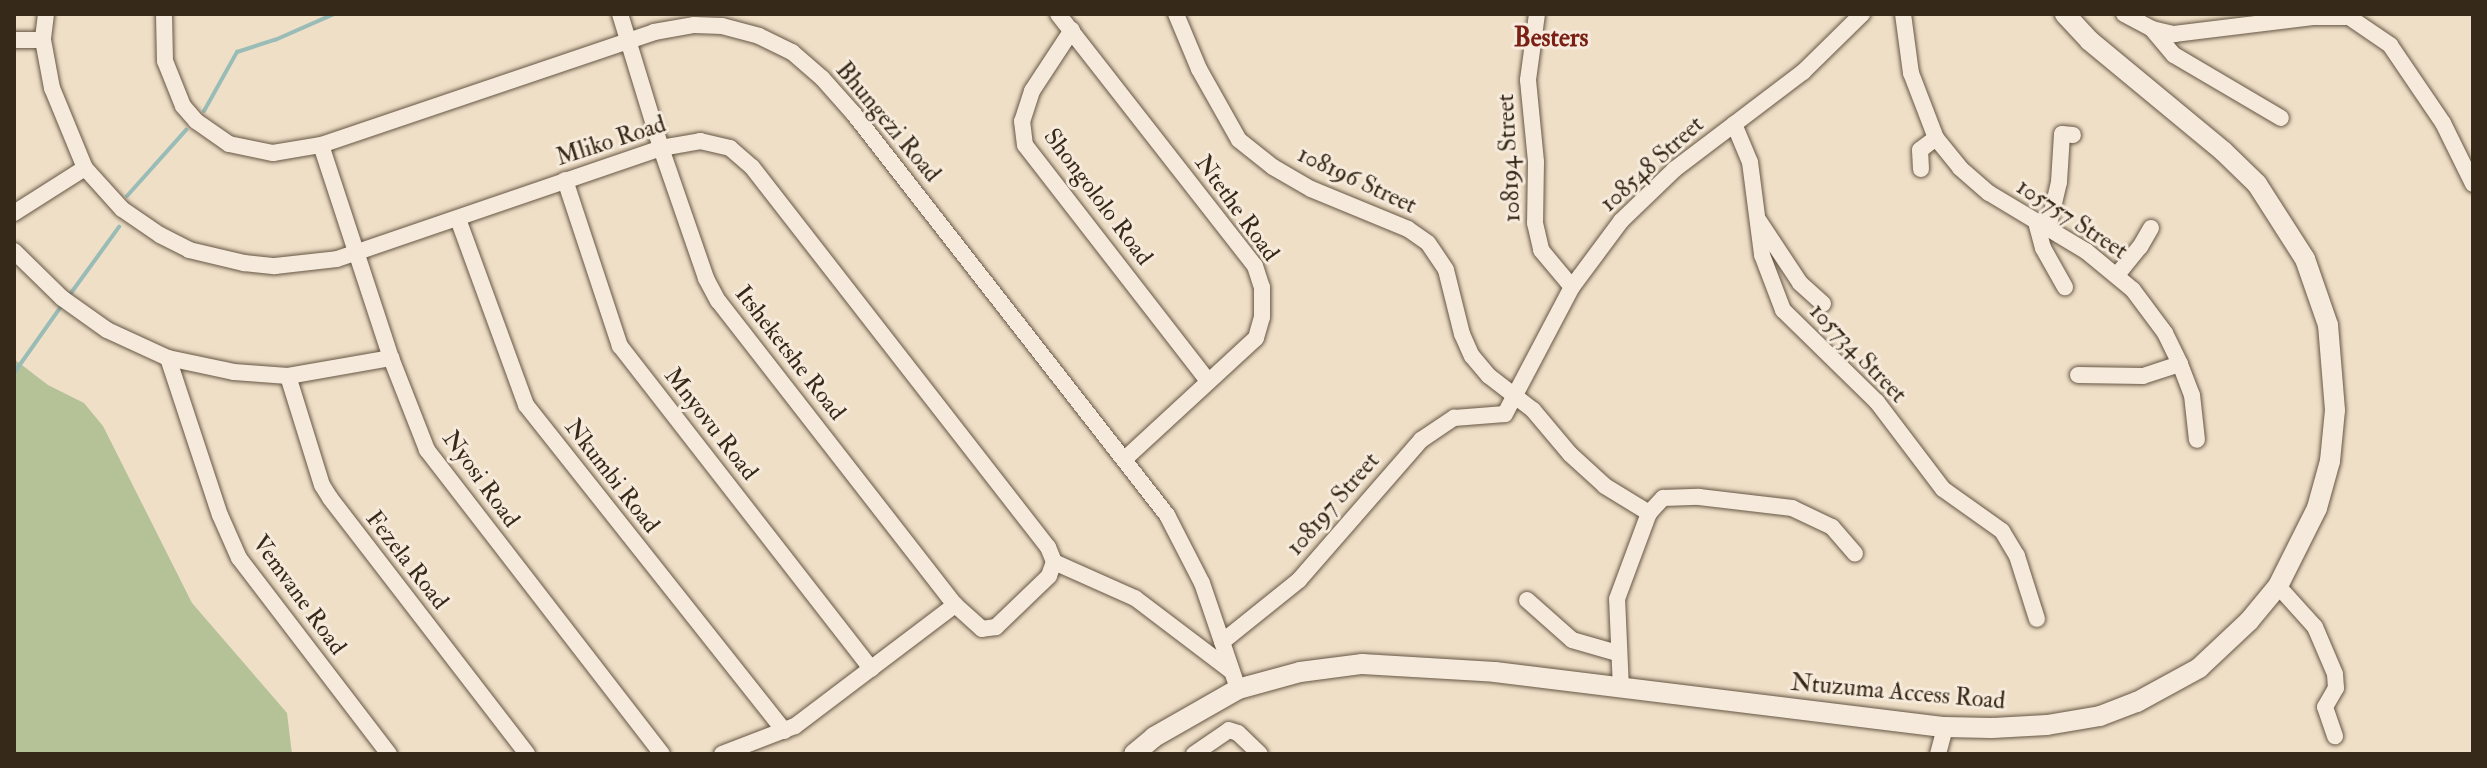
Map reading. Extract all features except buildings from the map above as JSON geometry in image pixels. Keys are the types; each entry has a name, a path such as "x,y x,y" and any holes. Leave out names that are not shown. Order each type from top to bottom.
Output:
{"street":[{"name":"Mliko Road","path":"46,14 43,40 59,110 85,168 140,223 189,250 229,261 275,266 323,262 681,143 715,142 743,156 934,398 1048,547 1054,562"},
{"name":"Bhungezi Road","path":"164,14 162,47 168,74 183,106 196,121 229,144 256,152 295,151 321,145 627,40 678,27 722,26 769,41 805,63 854,114 1125,459 1179,534 1202,583 1236,680"},
{"name":"Itsheketshe Road","path":"620,14 661,148 706,278 718,301 955,605 977,626 987,630 1001,623 1036,592 1054,562"},
{"name":"Ntethe Road","path":"1058,14 1259,276 1263,303 1256,338 1125,459"},
{"name":"108196 Street","path":"1176,14 1199,69 1239,140 1273,167 1311,189 1408,229 1428,243 1446,270 1462,334 1472,356 1489,376 1516,395 1570,454 1605,486 1649,513"},
{"name":"108194 Street","path":"1537,14 1528,80 1536,162 1535,223 1541,250 1572,287"},
{"name":"108548 Street","path":"1487,417 1501,417 1516,395 1572,287 1602,243 1650,191 1803,72 1862,14"},
{"name":"105757 Street","path":"1903,14 1909,64 1936,138 1960,168 1989,193 2086,251 2117,275 2150,311 2180,364 2192,395 2197,440"},
{"name":"Ntuzuma Access Road","path":"1134,754 1236,680 1362,664 1495,672 1945,727 2047,725 2100,716 2137,702 2192,672 2218,652 2278,586 2311,522 2332,448 2335,410 2333,348 2315,283 2283,219 2247,173 2090,41 2065,14"},
{"path":"2152,29 2189,34 2342,14 2390,45 2443,123 2473,184"},
{"path":"2131,16 2152,29 2174,55 2281,118"},
{"name":"Shongololo Road","path":"1072,30 1032,91 1022,121 1025,145 1208,381"},
{"path":"14,40 43,40"},
{"name":"105734 Street","path":"1734,124 1750,162 1762,255 1783,310 1877,403 1943,489 2002,531 2013,547 2037,619"},
{"path":"2065,287 2043,248 2042,225 2059,182 2068,134"},
{"path":"1921,169 1920,150 1936,138"},
{"name":"Nyosi Road","path":"321,145 391,358 419,434 434,461 662,754"},
{"path":"14,213 85,168"},
{"name":"Mnyovu Road","path":"565,180 620,346 871,669"},
{"name":"Nkumbi Road","path":"458,219 526,405 784,731"},
{"path":"1758,220 1783,261 1823,304"},
{"path":"2117,275 2151,228"},
{"path":"14,251 62,298 107,330 168,358 234,372 288,376 391,358"},
{"name":"Vemvane Road","path":"168,358 234,550 389,754"},
{"path":"2078,375 2143,376 2180,364"},
{"name":"Fezela Road","path":"288,376 322,485 330,498 527,754"},
{"name":"108197 Street","path":"1222,642 1299,580 1421,440 1454,418 1487,417"},
{"path":"1621,689 1617,599 1649,513 1659,500 1673,496 1792,508 1832,527 1855,553"},
{"path":"1054,562 1135,598 1236,680"},
{"path":"2278,586 2315,627 2335,674 2336,688 2325,707 2335,736"},
{"path":"1527,600 1572,640 1617,653"},
{"path":"722,754 784,731 955,605"},
{"name":"Ntuzuma Access Road","path":"1145,754 1176,725"},
{"path":"1938,754 1945,727"},
{"path":"1194,754 1229,730 1238,733 1260,754"}],"green space":[{"path":"14,359 48,385 84,403 103,426 192,603 287,713 292,754 14,754"}],"waterway":[{"path":"204,111 237,52 275,40 334,14"},
{"path":"127,196 186,130"},
{"path":"71,293 119,227"},
{"path":"14,373 60,308"}],"district":[{"name":"Besters","path":"1551,39"}]}
